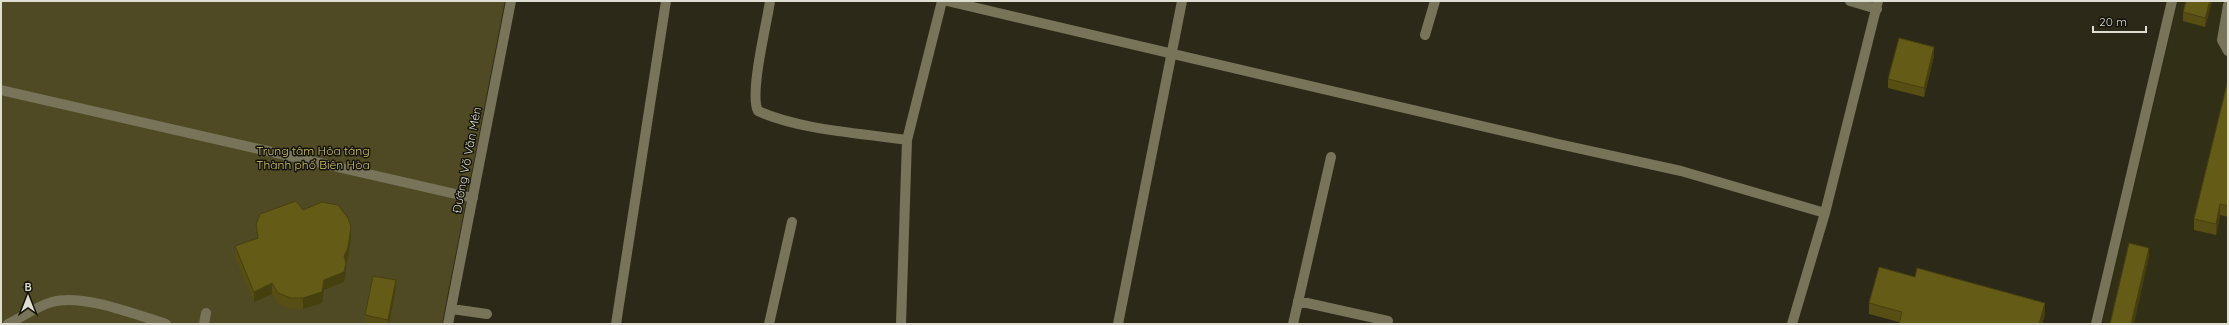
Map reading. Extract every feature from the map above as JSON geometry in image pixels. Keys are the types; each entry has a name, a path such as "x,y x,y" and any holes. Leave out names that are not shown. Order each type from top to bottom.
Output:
{"street":[{"name":"Đường Võ Văn Mén","path":"448,324 511,1"},
{"path":"616,324 666,1"},
{"path":"770,1 754,104 758,111 770,116 810,125 907,140"},
{"path":"901,324 907,140 942,1"},
{"path":"947,1 1554,143 1681,171 1825,213"},
{"path":"1118,324 1182,1"},
{"path":"1425,35 1434,1"},
{"path":"1792,324 1825,213 1878,5 1850,1"},
{"path":"2096,324 2172,1"},
{"path":"2228,6 2222,40 2228,51"},
{"path":"1,90 473,198"},
{"path":"1293,324 1331,157"},
{"path":"769,324 792,222"},
{"path":"8,324 52,302 73,300 98,304 166,324"},
{"path":"1298,301 1388,322"},
{"path":"452,309 487,314"},
{"path":"204,324 206,313"}],"shaded area":[{"path":"2178,1 2228,1 2228,324 2102,324"}],"green space":[{"name":"Trung tâm Hỏa táng Thành phố Biên Hòa","path":"1,1 505,1 442,324 1,324"}],"building":[{"path":"2186,1 2210,1 2205,18 2183,12"},
{"path":"1899,38 1934,47 1924,88 1888,79"},
{"path":"2228,80 2228,206 2220,204 2216,224 2194,219"},
{"path":"296,201 303,210 322,202 338,205 348,218 351,227 348,248 344,256 346,263 344,272 324,280 322,292 303,298 290,298 278,293 272,283 254,292 235,246 258,238 256,224 260,214"},
{"path":"2129,243 2149,248 2131,324 2110,324"},
{"path":"1879,267 1915,277 1917,268 2045,303 2039,324 1899,324 1902,312 1869,303"},
{"path":"373,276 396,280 388,320 365,315"}]}
